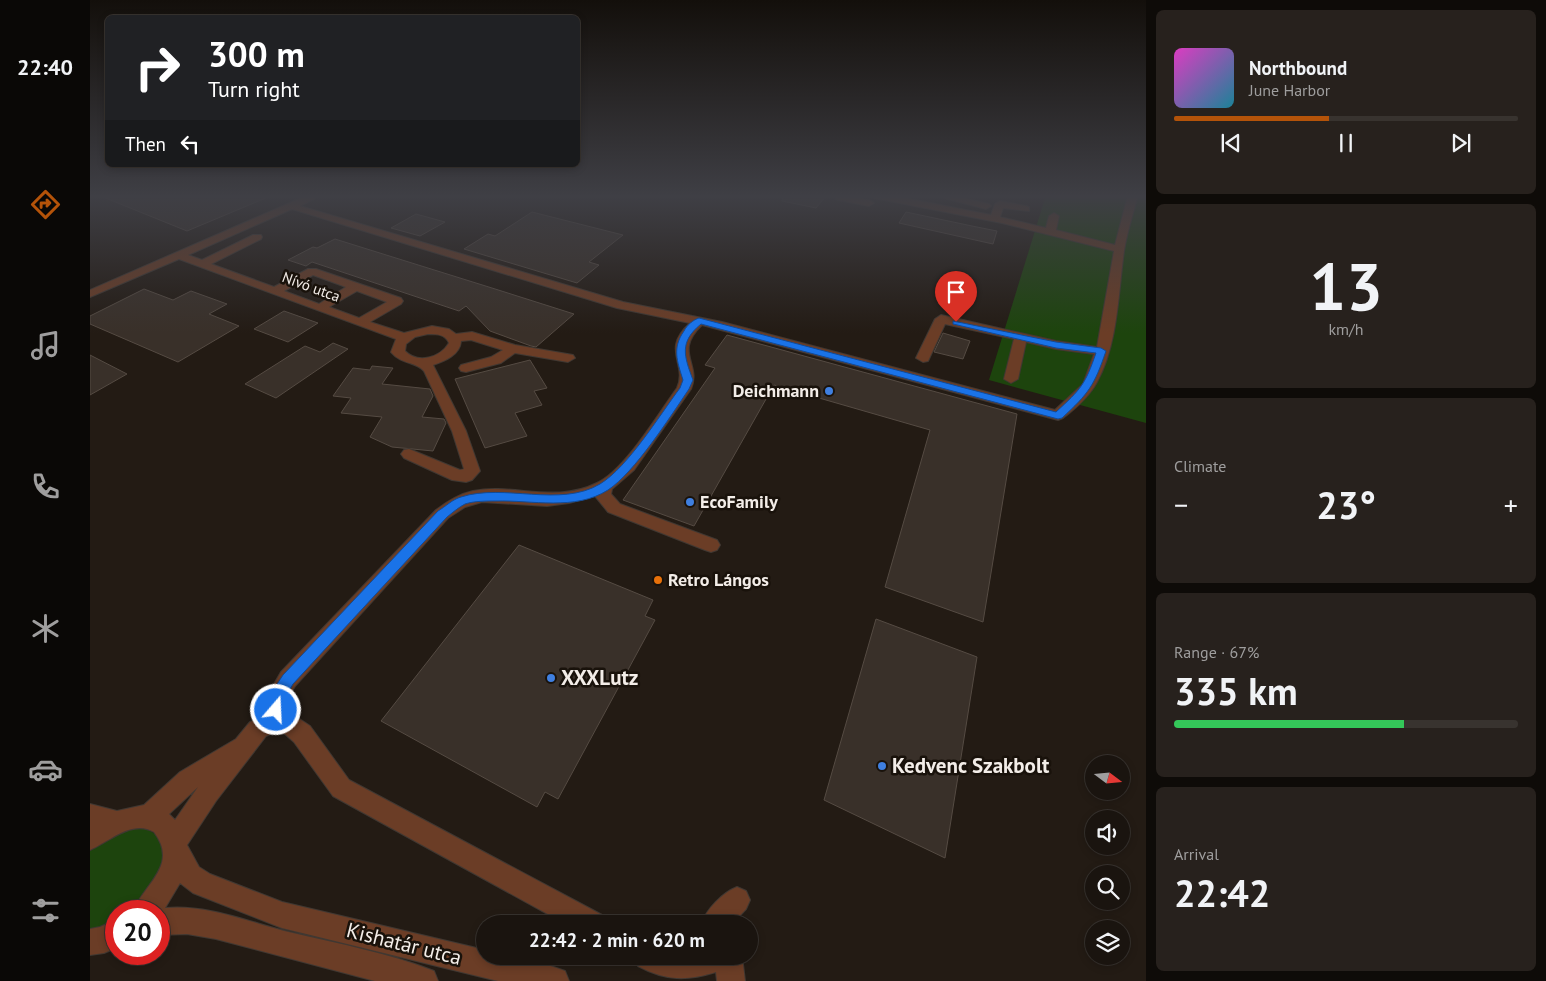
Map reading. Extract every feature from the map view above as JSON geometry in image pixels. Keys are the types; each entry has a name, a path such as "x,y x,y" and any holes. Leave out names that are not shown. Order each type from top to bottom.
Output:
{"street":[{"path":"90,294 211,241"},
{"path":"202,264 249,241"},
{"path":"407,241 621,305 699,321 1058,415 1081,395 1091,380 1108,326 1121,241"},
{"path":"1084,241 1119,249"},
{"name":"Nívó utca","path":"178,255 405,338"},
{"path":"275,292 312,271 397,301 361,322"},
{"path":"923,358 941,319 1056,345 1101,351"},
{"path":"274,722 277,698 288,679 442,514 462,501 486,496 509,496 547,500 585,495 604,487 628,466 684,389 688,380 681,360 680,349 682,340 689,329 699,321"},
{"path":"436,330 450,334 454,338 455,343 449,353 442,358 423,362 414,362 401,356 398,347 405,338 419,331 436,330"},
{"path":"454,338 472,336 513,349 568,358"},
{"path":"1011,379 1021,338"},
{"path":"466,368 496,360 513,349"},
{"path":"409,454 458,476 466,476 472,470 459,430 430,370 423,362"},
{"path":"604,487 603,495 614,508 711,545"},
{"path":"155,900 163,891 173,870 176,846 208,793 258,729 274,722 290,725 302,734 341,788 576,915"},
{"path":"90,838 115,822 132,817 148,817 188,780 247,744"},
{"path":"90,816 115,822"},
{"name":"Kishatár utca","path":"148,817 166,825 190,876 202,884 282,915 555,981"},
{"path":"722,915 736,900 733,915"},
{"name":"Kishatár utca","path":"170,923 216,925 271,941 359,961 424,981"},
{"path":"666,965 672,968 686,969 700,965"},
{"path":"729,965 731,981"}],"lane":[{"path":"320,308 356,286"}],"green space":[{"path":"1032,241 1146,241 1146,423 989,380"},
{"path":"136,828 147,829 157,835 163,843 164,867 142,900 105,900 105,927 90,930 90,851 123,831"}],"building":[{"path":"331,241 341,241 574,314 536,347 531,346 490,331 466,306 459,311 312,262 306,266 288,260 313,247 317,248"},
{"path":"477,241 616,241 589,262 599,265 577,283 464,249"},
{"path":"979,241 994,241 993,244"},
{"path":"144,289 173,300 191,291 227,304 209,314 239,326 178,362 90,324 90,316"},
{"path":"284,311 318,323 288,342 254,329"},
{"path":"943,333 970,341 963,359 934,352"},
{"path":"727,335 1017,414 983,622 885,587 930,430 774,385 694,526 623,500 715,368 705,365"},
{"path":"333,343 348,349 276,398 245,384 305,346 320,352"},
{"path":"90,355 127,374 90,395"},
{"path":"530,360 547,388 534,391 542,405 515,413 527,436 485,448 455,379"},
{"path":"372,366 393,368 382,384 430,389 433,396 422,417 444,419 446,423 433,451 392,447 370,437 382,417 341,413 351,398 333,396 353,368 370,370"},
{"path":"519,545 653,600 645,616 655,620 558,799 545,792 537,807 381,721"},
{"path":"876,619 977,657 945,858 824,800"}],"place":[{"name":"Deichmann","path":"829,391"},
{"name":"EcoFamily","path":"690,502"},
{"name":"Retro Lángos","path":"658,580"},
{"name":"XXXLutz","path":"551,678"},
{"name":"Kedvenc Szakbolt","path":"882,766"}],"route":[{"path":"276,710 277,698 288,679 442,514 462,501 486,496 509,496 547,500 585,495 604,487 615,475 628,466 684,389 688,380 681,360 680,349 682,340 689,329 699,321 1058,415 1081,395 1091,380 1101,351 1056,345 956,322"}]}
